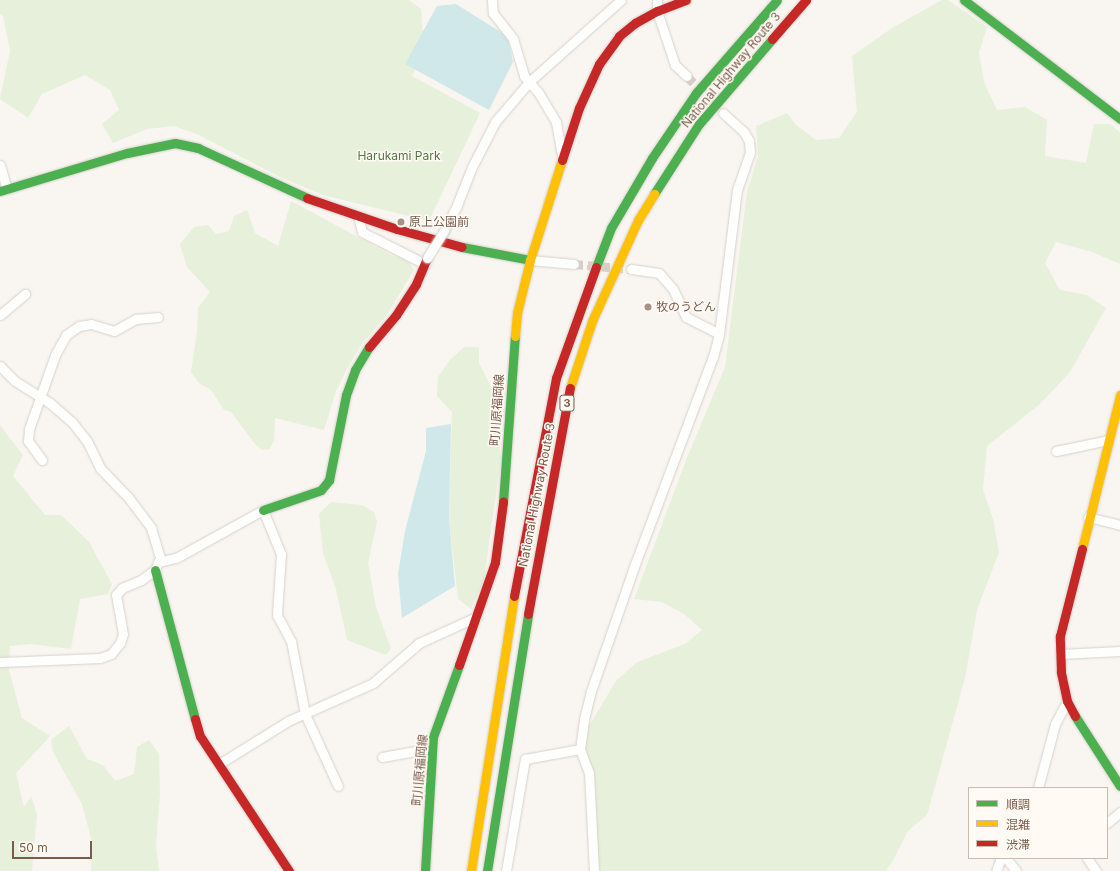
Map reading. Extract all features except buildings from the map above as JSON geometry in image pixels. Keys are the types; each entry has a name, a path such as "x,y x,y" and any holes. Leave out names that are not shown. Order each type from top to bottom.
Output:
{"main road":[{"name":"町川原福岡線","path":"425,871 432,748 438,718 476,618 495,562 500,526 517,313 530,260 579,108 598,64 619,36 634,23 657,11 686,0"},
{"name":"National Highway Route 3","path":"471,871 522,543 556,378 573,325 611,228 652,158 696,93 777,0"},
{"name":"National Highway Route 3","path":"487,871 542,523 570,385 592,321 638,220 699,124 806,0"},
{"path":"964,0 1120,119"},
{"path":"3,190 127,153 175,143 198,148 312,201 447,244 530,260"},
{"path":"263,510 320,490 329,480 346,395 355,370 373,342 396,315 416,284 426,261"},
{"path":"1120,395 1066,602 1060,636 1061,672 1067,701 1082,732 1120,786"},
{"path":"155,570 200,736 289,871"}],"street":[{"path":"492,0 494,12 513,39 524,76 538,92 556,122 562,162"},
{"path":"358,216 362,232 426,261 444,232 457,205 472,167 495,122 529,82 619,0"},
{"path":"657,0 657,11 675,65 687,76"},
{"path":"594,871 589,773 580,749 591,691 634,564 713,357 719,334 738,190 750,153 749,141 744,132 723,113"},
{"path":"0,165 3,190"},
{"path":"530,260 574,264"},
{"path":"632,269 658,273 673,289 686,317 700,326 719,334"},
{"path":"0,315 25,294"},
{"path":"42,460 28,441 28,429 41,397 55,355 66,335 79,326 91,324 114,331 136,320 158,317"},
{"path":"0,366 15,381 41,397 72,422 87,441 100,468 128,496 151,528 162,561"},
{"path":"1056,452 1108,440"},
{"path":"0,662 100,658 111,654 120,643 123,634 116,595 122,588 141,580 155,570 158,562 176,558 263,510 281,554 277,615 291,641 305,714 338,786"},
{"path":"1088,516 1120,525"},
{"path":"219,764 288,721 373,683 420,643 476,618"},
{"path":"1060,654 1120,652"},
{"path":"1038,787 1055,724 1067,701"},
{"path":"382,757 432,748"},
{"path":"506,871 525,759 580,749"},
{"path":"1108,822 1120,812"},
{"path":"996,871 1001,859"},
{"path":"1007,859 1016,871"},
{"path":"1088,859 1096,871"}],"green space":[{"name":"Harukami Park","path":"0,0 409,0 421,9 424,50 412,76 480,113 429,221 323,195 282,178 197,134 174,126 147,129 113,143 102,124 119,110 110,90 85,75 42,94 28,118 0,99 10,51 3,16 0,14"},
{"path":"942,0 948,0 987,27 979,53 984,82 997,110 1025,107 1047,120 1045,156 1086,163 1094,124 1111,124 1120,133 1120,264 1092,252 1056,242 1045,263 1060,290 1087,295 1106,308 1070,372 1040,404 987,446 983,490 993,519 999,552 977,610 965,678 927,815 908,831 891,864 885,871 600,871 581,739 616,681 637,662 685,644 702,630 684,614 662,602 634,599 686,460 725,367 747,192 758,156 756,126 787,113 796,125 816,140 839,138 857,112 852,56 892,28"},
{"path":"291,201 393,256 407,259 414,270 387,315 362,344 347,369 336,391 324,430 275,418 274,440 270,449 262,450 255,444 231,412 224,410 211,390 199,383 191,372 197,332 198,308 210,292 187,267 180,244 194,227 208,225 216,234 229,231 234,216 247,210 255,233 278,246"},
{"path":"464,347 479,347 479,363 491,387 501,459 484,580 471,609 458,599 449,518 452,412 437,396 438,377 449,361"},
{"path":"0,425 23,455 13,476 45,515 61,515 89,542 112,584 108,594 80,599 71,649 31,644 10,646 9,670 22,718 50,736 16,773 24,807 31,796 37,814 32,871 0,871"},
{"path":"331,502 362,505 374,512 377,522 368,563 376,607 391,649 386,655 347,640 336,589 323,553 319,514"},
{"path":"69,726 87,759 103,765 115,781 134,774 137,747 149,740 159,754 160,794 156,846 159,871 91,871 92,842 82,804 53,752 51,740"}],"water":[{"path":"456,4 507,36 513,62 489,110 405,64 437,6"},
{"path":"451,424 449,518 455,586 402,618 398,574 405,531 426,451 426,428"}],"tunnel":[{"path":"687,76 718,108"},
{"path":"574,264 631,269"}],"traffic: fast":[{"path":"596,267 611,228 652,158 696,93 777,0"},
{"path":"964,0 1120,119"},
{"path":"654,194 699,124 772,39"},
{"path":"0,191 127,153 175,143 198,148 307,198"},
{"path":"462,247 530,260"},
{"path":"503,502 515,336"},
{"path":"263,510 321,490 329,480 346,395 355,370 369,347"},
{"path":"155,570 195,719"},
{"path":"487,871 528,614"},
{"path":"425,871 433,737 459,665"},
{"path":"1075,716 1120,786"}],"traffic: slow":[{"path":"515,336 517,313 530,260 562,160"},
{"path":"570,388 592,321 638,220 654,194"},
{"path":"1082,549 1120,395"},
{"path":"471,871 514,596"}],"traffic: jam":[{"path":"562,160 579,108 599,64 619,36 635,23 657,11 686,0"},
{"path":"772,39 806,0"},
{"path":"307,198 397,229 462,247"},
{"path":"369,347 396,315 416,284 427,258"},
{"path":"514,596 556,378 596,267"},
{"path":"528,614 570,388"},
{"path":"459,665 495,562 503,502"},
{"path":"1075,716 1067,701 1061,672 1060,636 1082,549"},
{"path":"195,719 200,736 289,871"}],"place":[{"name":"原上公園前","path":"401,222"},
{"name":"牧のうどん","path":"648,307"}]}
